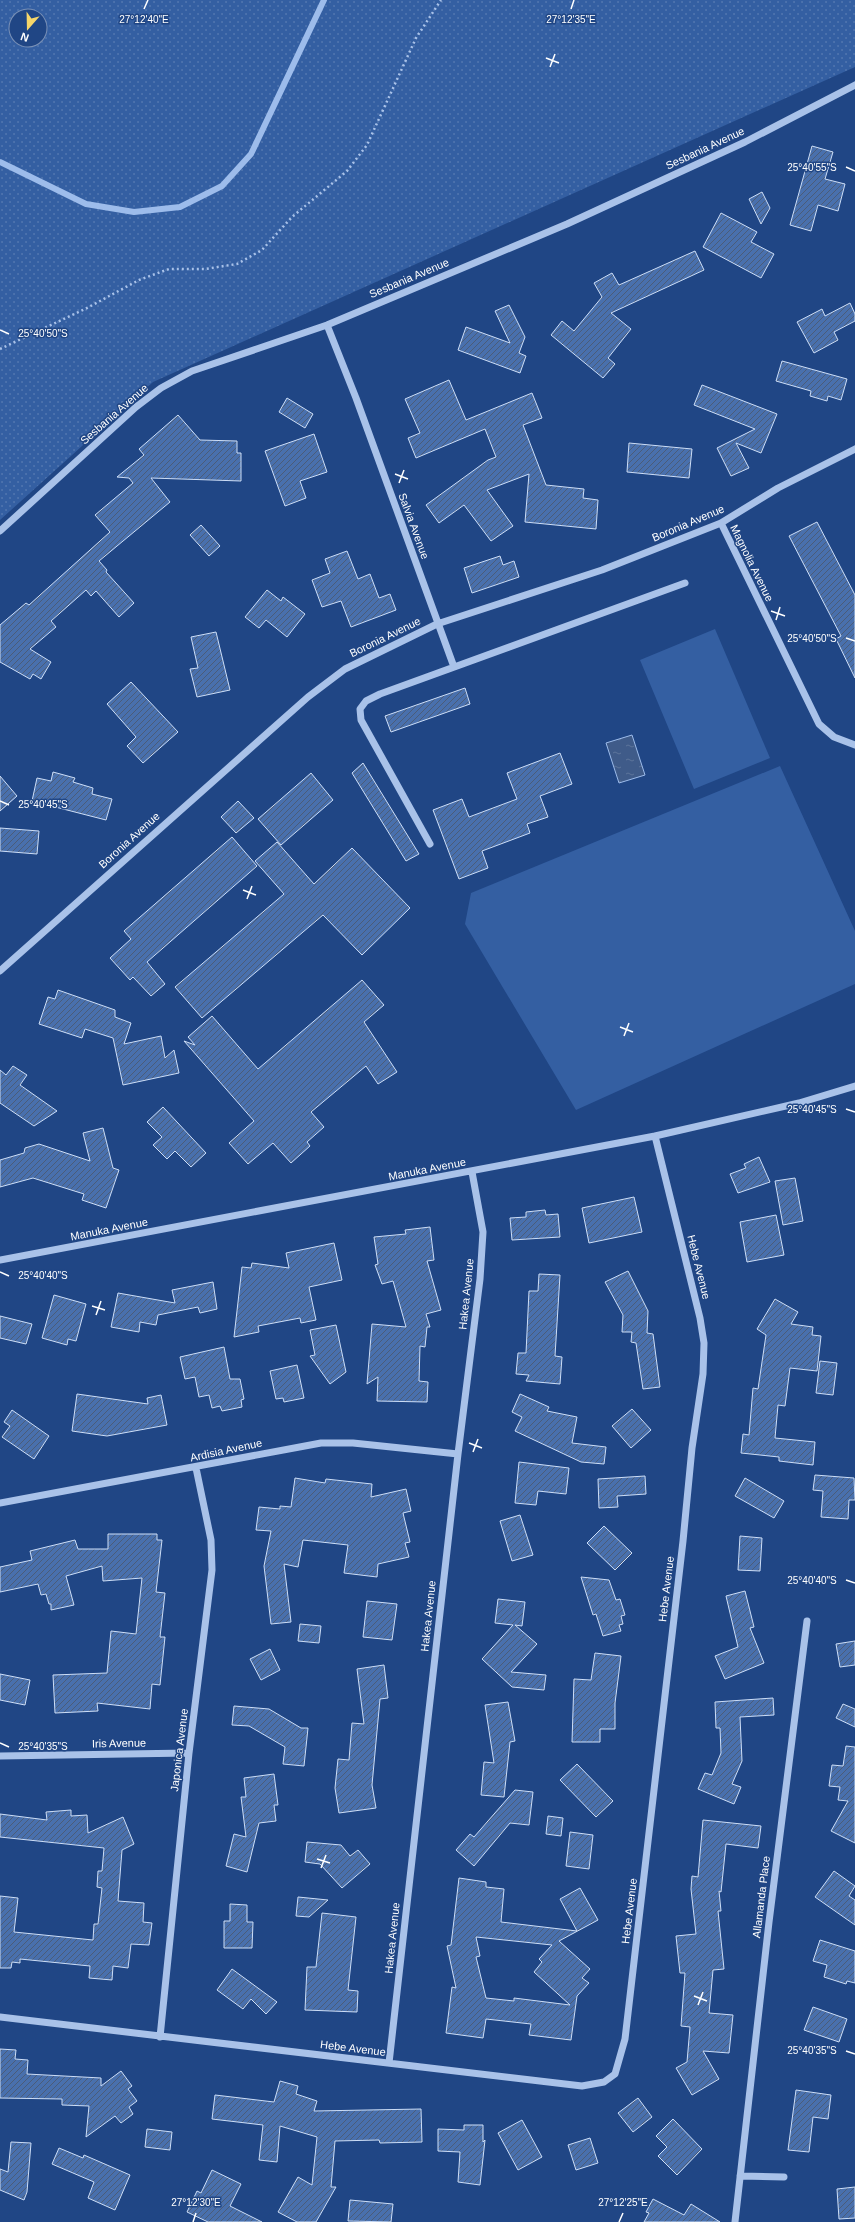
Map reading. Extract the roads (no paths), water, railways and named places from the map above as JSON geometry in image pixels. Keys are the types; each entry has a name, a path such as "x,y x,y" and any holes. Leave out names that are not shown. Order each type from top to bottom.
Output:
{"street":[{"name":"Sesbania Avenue","path":"0,530 136,407 160,388 192,371 327,325 567,224 745,142 855,85"},
{"name":"Salvia Avenue","path":"327,325 356,398 454,668"},
{"name":"Boronia Avenue","path":"0,971 308,697 345,669 437,624 602,570 721,523 778,488 855,449"},
{"name":"Magnolia Avenue","path":"721,523 819,724 834,737 855,746"},
{"path":"430,844 360,720 360,709 366,701 380,694 686,583"},
{"name":"Manuka Avenue","path":"0,1260 472,1172 655,1136 799,1103 855,1086"},
{"name":"Hebe Avenue","path":"0,2018 582,2086 604,2082 615,2074 620,2058 627,2023 683,1541 692,1448 703,1374 704,1343 700,1318 655,1136"},
{"name":"Hakea Avenue","path":"389,2063 458,1454 481,1266 483,1232 472,1172"},
{"name":"Ardisia Avenue","path":"0,1503 196,1468 320,1443 353,1443 458,1454"},
{"name":"Japonica Avenue","path":"160,2036 189,1753 212,1570 211,1540 196,1468"},
{"name":"Allamanda Place","path":"735,2222 769,1922 808,1621"},
{"name":"Iris Avenue","path":"0,1756 189,1753"},
{"path":"740,2176 784,2177"}],"water":[{"path":"632,735 645,775 619,783 606,743"}],"waterway":[{"path":"0,162 86,204 134,212 180,207 222,186 251,154 324,0"}]}
